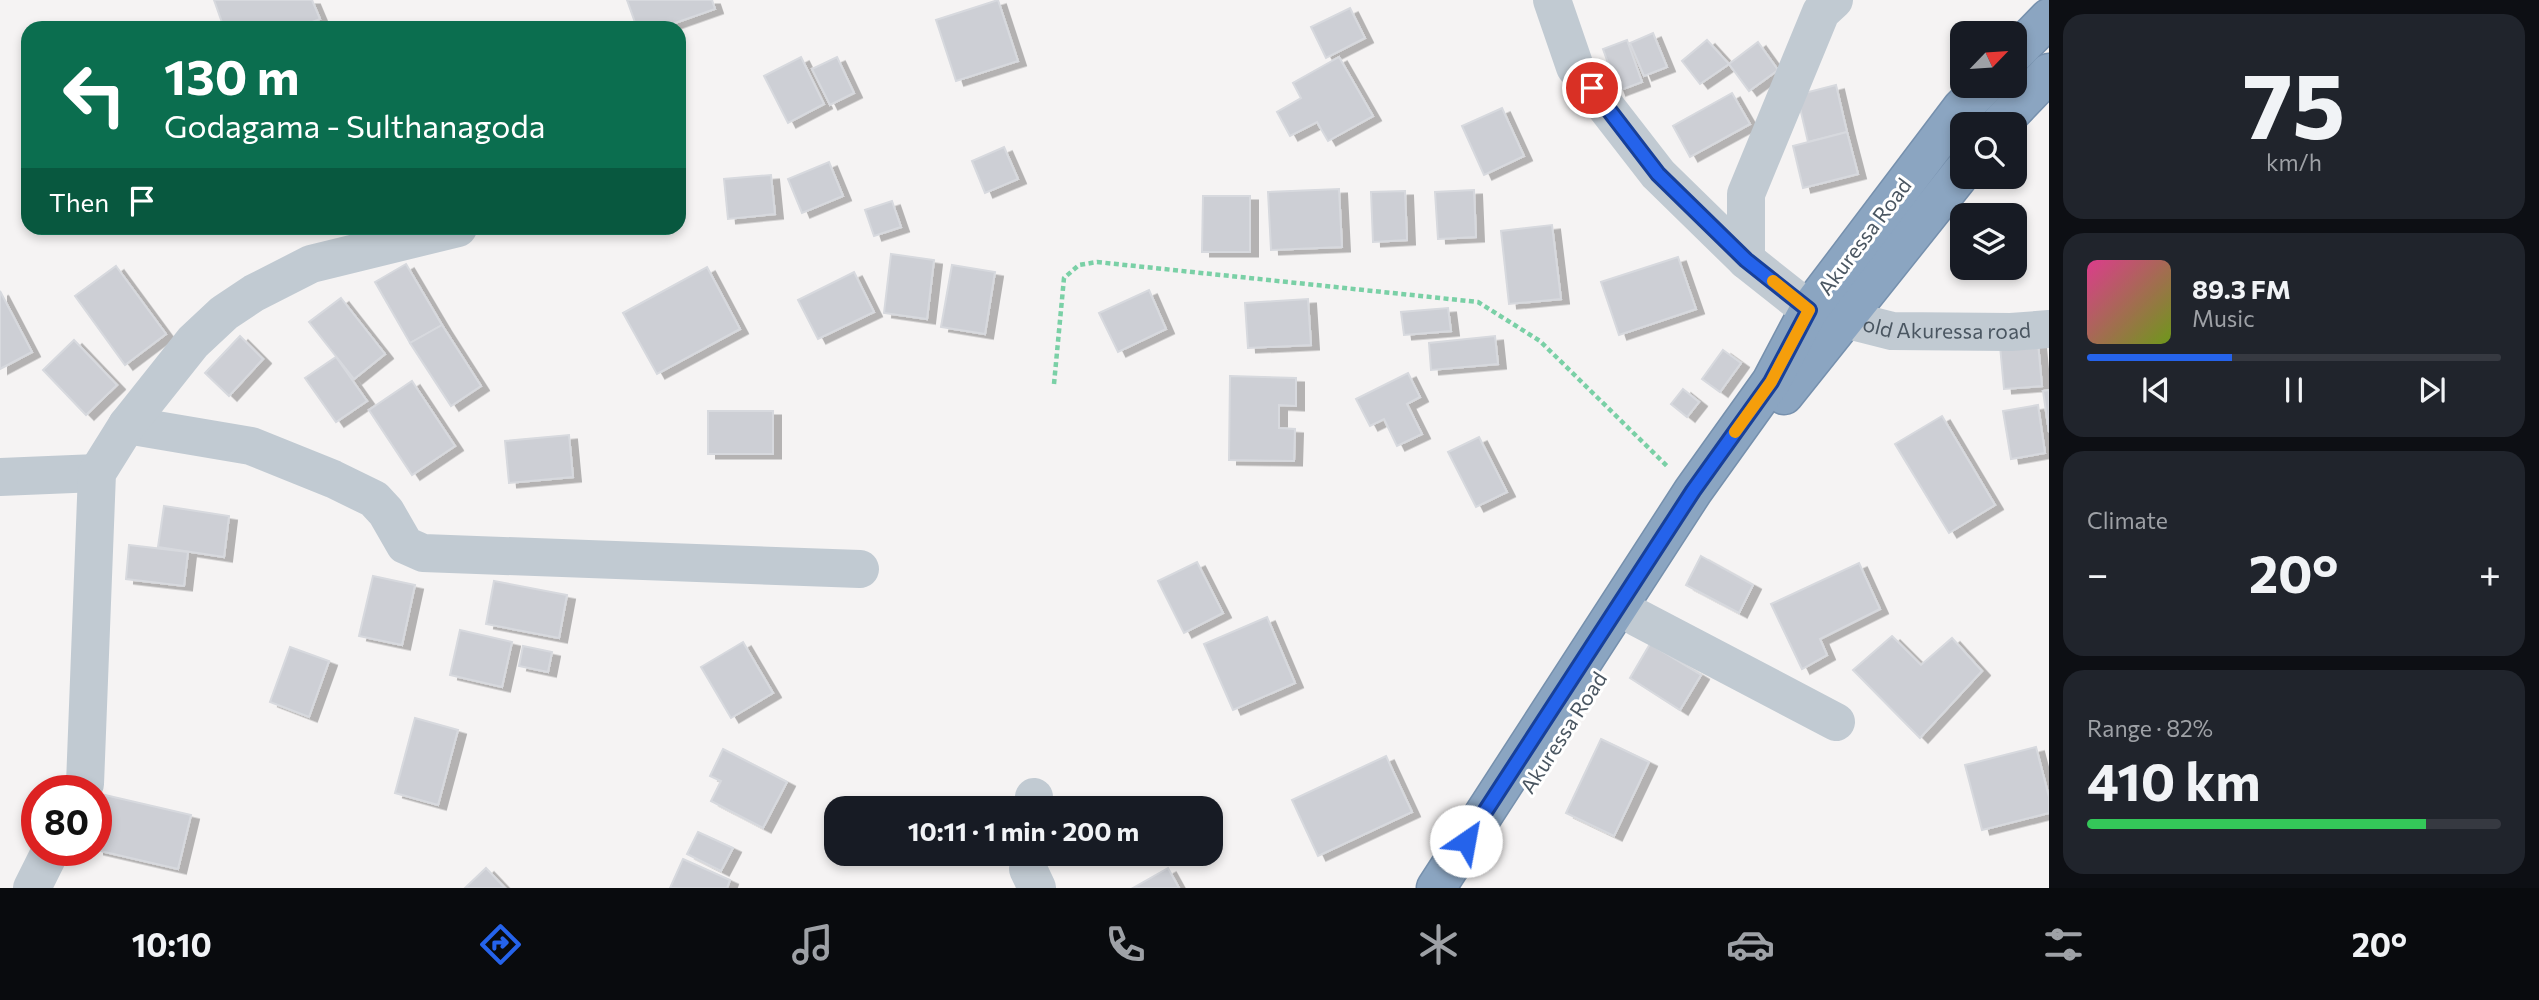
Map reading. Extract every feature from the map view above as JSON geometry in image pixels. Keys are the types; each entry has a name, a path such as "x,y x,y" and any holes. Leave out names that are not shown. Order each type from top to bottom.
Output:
{"highway":[{"path":"2027,41 2049,18"},
{"path":"2012,112 2049,73"},
{"name":"Akuressa Road","path":"1464,888 1788,389 1826,315 1962,108 1972,98"},
{"name":"Akuressa Road","path":"1436,888 1693,491 1771,382 1826,315 1950,185"}],"street":[{"path":"1552,0 1575,66 1658,174 1746,260 1826,315"},
{"path":"1746,260 1746,194 1821,12 1834,0"},
{"path":"85,775 97,473 127,425 193,342 224,313 254,293 311,264 429,235"},
{"name":"old Akuressa road","path":"1826,315 1892,331 2011,332 2049,329"},
{"path":"127,425 251,446 333,479 374,499 386,512 405,545 423,553 860,569"},
{"path":"0,477 97,473"},
{"path":"1638,618 1836,722"},
{"path":"32,888 43,866"},
{"path":"1028,866 1037,888"}],"path":[{"path":"1054,384 1064,278 1079,265 1097,262 1478,302 1540,341 1693,491"}],"building":[{"path":"214,0 312,0 320,19 315,21 222,21"},
{"path":"627,0 712,0 715,9 681,21 634,21"},
{"path":"998,0 1018,61 956,81 936,20"},
{"path":"1350,8 1365,38 1326,58 1311,27"},
{"path":"1653,33 1667,67 1644,76 1630,43"},
{"path":"1627,40 1642,82 1618,91 1603,49"},
{"path":"1707,40 1729,64 1700,84 1682,61"},
{"path":"1758,42 1778,70 1749,91 1729,64"},
{"path":"801,57 824,104 788,123 764,76"},
{"path":"837,57 854,93 830,105 812,69"},
{"path":"1339,57 1373,116 1328,141 1317,122 1290,136 1277,112 1301,98 1293,83"},
{"path":"1836,85 1847,132 1808,142 1797,95"},
{"path":"1732,93 1750,124 1690,157 1673,126"},
{"path":"1502,108 1524,156 1484,175 1462,126"},
{"path":"1847,132 1858,174 1803,188 1793,146"},
{"path":"1004,147 1018,179 985,193 972,161"},
{"path":"829,162 843,196 802,213 788,179"},
{"path":"771,175 775,214 728,219 724,179"},
{"path":"1339,189 1342,247 1271,250 1268,192"},
{"path":"1474,190 1476,237 1438,239 1435,192"},
{"path":"1405,191 1407,240 1373,242 1371,192"},
{"path":"1203,196 1250,196 1250,252 1202,252"},
{"path":"892,201 901,227 874,236 865,210"},
{"path":"1552,225 1561,299 1509,304 1501,231"},
{"path":"891,254 934,260 927,319 884,313"},
{"path":"1678,257 1696,309 1619,335 1601,282"},
{"path":"406,264 442,325 410,343 375,282"},
{"path":"952,265 995,272 985,334 941,327"},
{"path":"116,266 166,334 125,365 75,296"},
{"path":"707,267 740,329 657,374 623,313"},
{"path":"854,272 874,312 818,339 798,300"},
{"path":"1149,290 1166,329 1118,352 1099,313"},
{"path":"0,291 32,352 0,369"},
{"path":"341,298 385,354 354,379 309,322"},
{"path":"1308,299 1311,345 1248,348 1245,303"},
{"path":"1448,308 1451,331 1404,335 1401,312"},
{"path":"442,325 481,386 451,406 410,343"},
{"path":"240,336 263,359 229,396 205,373"},
{"path":"1495,336 1498,364 1431,370 1429,343"},
{"path":"74,340 117,385 86,415 43,370"},
{"path":"2038,343 2042,386 2004,389 2000,346"},
{"path":"1723,350 1741,363 1720,392 1702,379"},
{"path":"336,357 367,401 336,422 305,378"},
{"path":"1408,373 1420,397 1407,404 1422,434 1397,446 1384,419 1370,426 1356,399"},
{"path":"1230,376 1296,378 1296,406 1279,405 1279,428 1295,429 1294,461 1229,460"},
{"path":"412,381 455,446 412,475 369,410"},
{"path":"1683,389 1699,402 1687,417 1671,404"},
{"path":"2049,390 2049,432 2043,391"},
{"path":"2038,405 2045,453 2011,459 2003,411"},
{"path":"708,411 773,411 773,454 708,454"},
{"path":"1942,416 1995,505 1949,533 1895,444"},
{"path":"569,435 573,477 509,483 505,441"},
{"path":"1479,437 1507,492 1476,507 1448,452"},
{"path":"164,506 229,516 224,557 158,547"},
{"path":"129,545 188,552 184,586 126,579"},
{"path":"1701,556 1753,585 1739,613 1686,585"},
{"path":"1197,562 1223,613 1184,633 1158,581"},
{"path":"1859,563 1880,609 1820,639 1827,655 1802,669 1771,604"},
{"path":"373,576 415,585 402,645 359,636"},
{"path":"494,581 567,595 559,638 486,624"},
{"path":"1267,617 1295,683 1233,710 1204,644"},
{"path":"460,630 512,642 502,687 450,675"},
{"path":"1892,636 1921,665 1952,638 1982,671 1920,738 1853,670"},
{"path":"743,642 773,693 731,718 701,667"},
{"path":"1650,644 1701,675 1680,710 1630,678"},
{"path":"523,646 552,652 548,672 519,666"},
{"path":"290,647 329,661 309,717 270,702"},
{"path":"415,718 458,730 438,805 395,793"},
{"path":"1601,739 1649,762 1614,836 1566,813"},
{"path":"2036,747 2049,797 2049,813 1982,830 1965,765"},
{"path":"723,749 787,782 763,828 711,801 721,781 710,776"},
{"path":"1386,756 1412,812 1318,856 1292,800"},
{"path":"112,797 191,815 178,869 112,854"},
{"path":"698,832 733,848 721,871 687,854"},
{"path":"683,859 730,880 727,888 670,888"},
{"path":"486,868 505,888 465,888"},
{"path":"1168,868 1179,888 1133,888"}],"slow traffic":[{"path":"1735,432 1771,382 1809,310 1773,281"}],"route":[{"path":"1466,841 1693,491 1771,382 1809,310 1746,260 1658,174 1592,88"}]}
